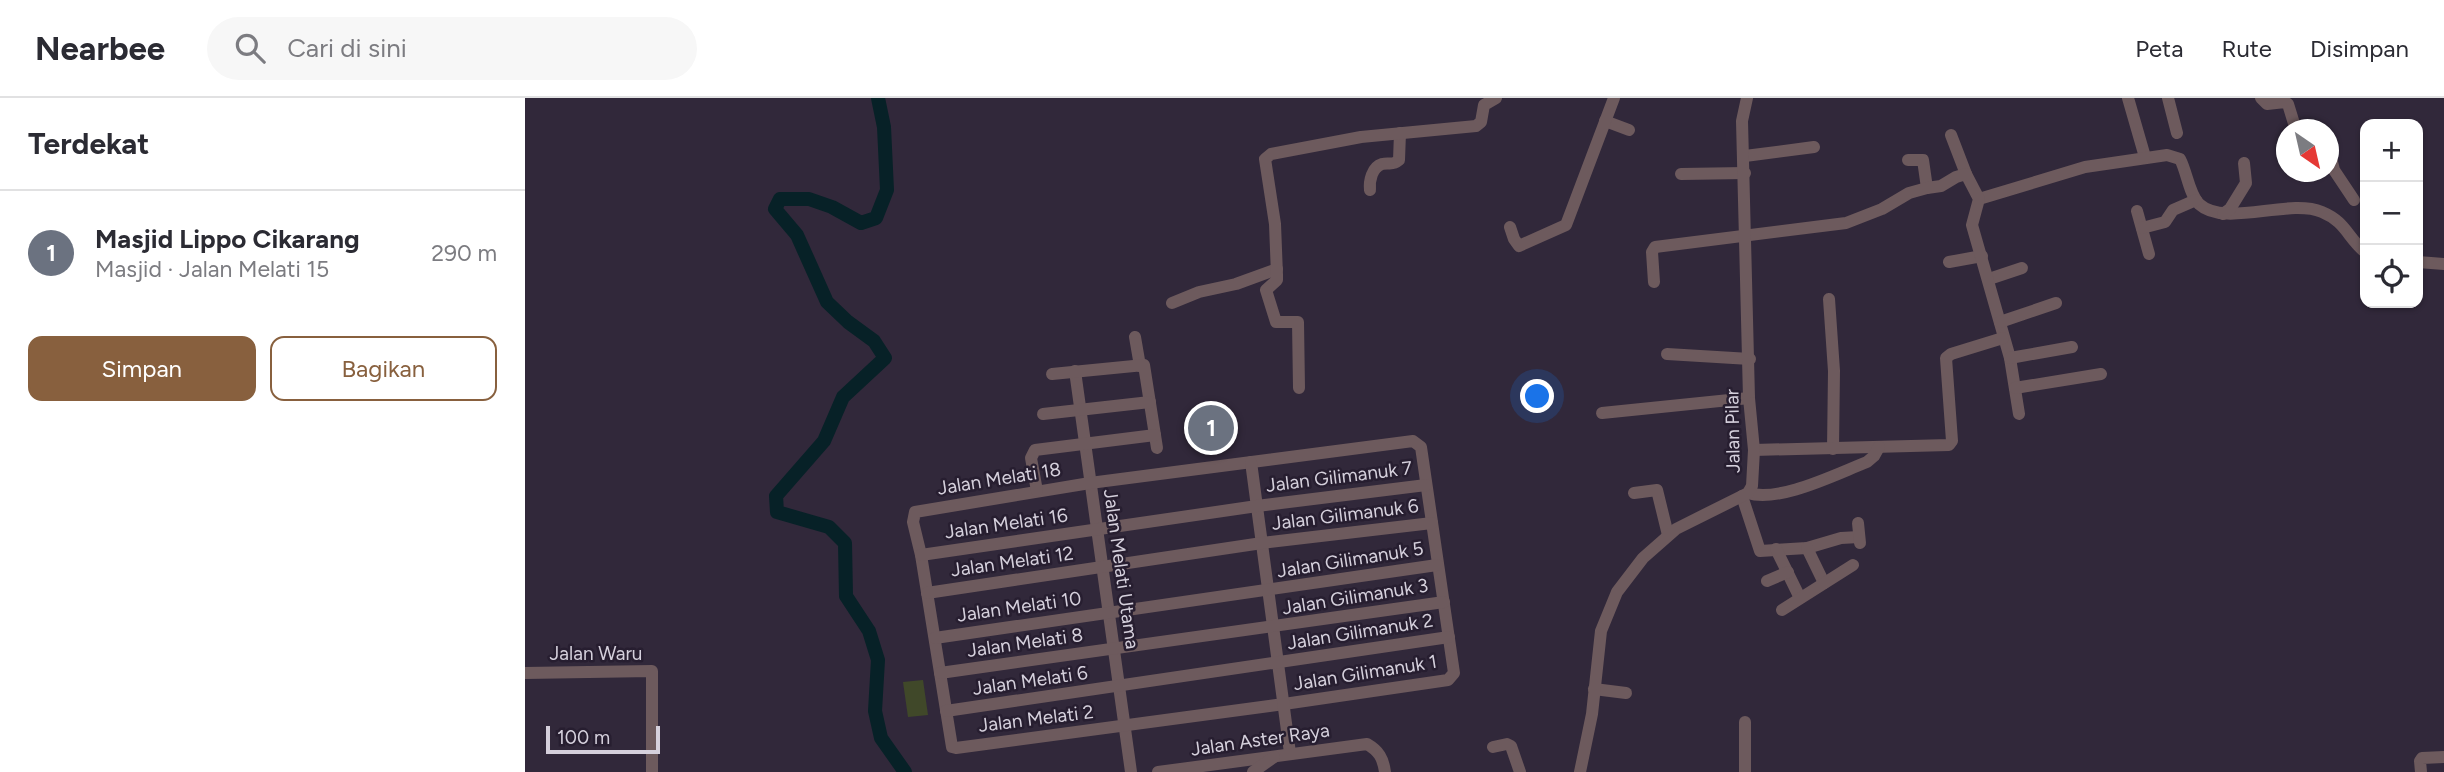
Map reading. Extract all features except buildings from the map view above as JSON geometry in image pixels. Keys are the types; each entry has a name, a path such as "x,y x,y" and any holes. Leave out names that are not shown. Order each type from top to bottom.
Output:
{"street":[{"path":"1299,388 1298,322 1276,322 1266,290 1277,280 1275,224 1265,164 1267,157 1271,154 1361,137 1476,126 1481,122 1484,105 1496,98"},
{"path":"1510,227 1519,246 1566,225 1614,98"},
{"path":"1739,98 1747,98"},
{"name":"Jalan Pilar","path":"1580,772 1601,631 1617,592 1643,558 1668,535 1687,521 1745,495 1752,486 1754,450 1749,398 1747,234 1742,121 1747,98"},
{"path":"2128,98 2145,157"},
{"path":"2168,98 2177,133"},
{"path":"2261,98 2267,103 2285,102 2293,119"},
{"path":"1605,121 1629,130"},
{"path":"1370,190 1371,176 1378,166 1392,165 1399,160 1401,133"},
{"path":"1951,135 1979,199 1972,225 2010,358 2019,414"},
{"path":"1745,156 1814,147"},
{"path":"1979,199 2085,167 2167,155 2180,159 2196,200 2207,209 2223,214 2289,207 2319,211 2342,223 2360,246"},
{"path":"1908,160 1923,160 1927,188"},
{"path":"2223,214 2246,183 2243,163"},
{"path":"1681,174 1745,173"},
{"path":"1654,282 1652,252 1655,247 1846,223 1874,213 1909,193 1941,186 1966,174"},
{"path":"2339,178 2354,200"},
{"path":"2142,228 2165,222 2173,210 2196,200"},
{"path":"2137,211 2149,254"},
{"path":"1948,262 1982,256"},
{"path":"2423,262 2444,264"},
{"path":"1989,279 2022,268"},
{"path":"1172,303 1199,292 1236,284 1277,269"},
{"path":"1829,299 1834,370 1833,449"},
{"path":"2000,322 2056,303"},
{"path":"1037,491 1031,458 1035,450 1085,443 1156,442 1135,337"},
{"path":"1754,450 1949,445 1952,443 1946,358 1951,354 2003,338"},
{"path":"2010,358 2072,347"},
{"path":"1667,354 1750,359"},
{"path":"1052,374 1142,366"},
{"name":"Jalan Melati Utama","path":"1075,372 1131,772"},
{"path":"2015,388 2101,374"},
{"path":"1602,413 1749,398"},
{"path":"1043,414 1150,402"},
{"name":"Jalan Melati 18","path":"921,555 912,522 915,512 1090,483 1413,440 1421,447 1426,485"},
{"path":"1858,523 1860,540 1841,538 1809,552 1776,548 1760,551 1745,495 1759,497 1813,483 1867,462 1879,447"},
{"path":"1251,462 1290,753"},
{"path":"1426,485 1449,637"},
{"name":"Jalan Gilimanuk 7","path":"1097,529 1426,485"},
{"path":"1634,493 1657,490 1668,535"},
{"name":"Jalan Gilimanuk 6","path":"1103,567 1432,523"},
{"name":"Jalan Melati 16","path":"921,555 1097,529"},
{"path":"1776,548 1800,598"},
{"path":"1809,552 1824,583"},
{"path":"921,555 946,711"},
{"name":"Jalan Gilimanuk 5","path":"1109,614 1437,565"},
{"path":"1781,610 1853,565"},
{"name":"Jalan Melati 12","path":"927,593 1103,567"},
{"path":"1767,581 1787,572"},
{"name":"Jalan Gilimanuk 3","path":"1114,650 1444,602"},
{"name":"Jalan Melati 10","path":"935,638 1109,614"},
{"name":"Jalan Gilimanuk 2","path":"1119,687 1449,637"},
{"name":"Jalan Gilimanuk 1","path":"1125,726 1448,680 1454,673 1449,637"},
{"name":"Jalan Melati 8","path":"940,673 1114,650"},
{"name":"Jalan Waru","path":"525,673 652,671 652,772"},
{"name":"Jalan Melati 6","path":"946,711 1119,687"},
{"path":"1594,689 1626,692"},
{"name":"Jalan Melati 2","path":"946,711 952,747 956,748 1125,726"},
{"path":"1745,722 1745,772"},
{"name":"Jalan Aster Raya","path":"1159,772 1367,744 1384,760 1385,772"},
{"path":"1493,747 1507,744 1511,746 1520,772"},
{"path":"1230,772 1274,757"},
{"path":"1253,772 1274,757"},
{"path":"2421,772 2422,758 2444,757"}],"green space":[{"path":"923,680 928,715 908,717 903,682"}],"waterway":[{"path":"878,98 884,127 887,190 876,218 861,223 832,207 809,199 780,199 775,209 797,235 827,302 874,341 885,358 843,397 824,441 776,496 777,512 829,527 845,543 846,596 869,631 878,660 875,711 881,738 905,772"}],"place":[{"name":"Masjid Lippo Cikarang","path":"1211,428"}]}
